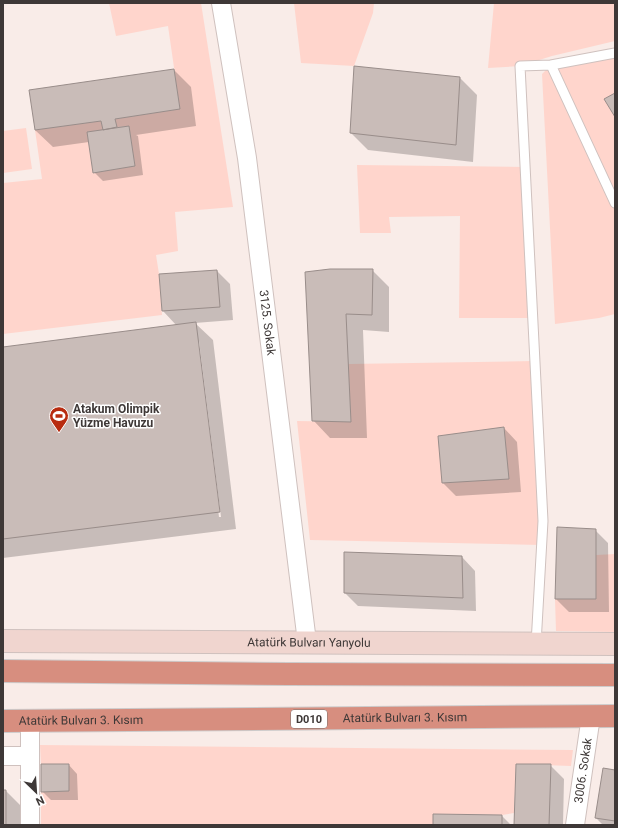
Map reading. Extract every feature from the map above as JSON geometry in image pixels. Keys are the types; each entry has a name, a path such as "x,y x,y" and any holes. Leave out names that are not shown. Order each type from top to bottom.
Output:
{"highway":[{"path":"3,671 615,675"},
{"name":"Atatürk Bulvarı 3. Kısım","path":"3,721 615,716"}],"main road":[{"name":"Atatürk Bulvarı Yanyolu","path":"3,640 615,644"}],"street":[{"name":"3125. Sokak","path":"221,3 247,158 307,642"},
{"name":"3006. Sokak","path":"575,825 592,716"},
{"path":"30,721 30,825"},
{"path":"3,756 30,756"}],"lane":[{"path":"536,644 542,521 520,66 551,65 615,53"},
{"path":"551,65 615,203"}],"shaded area":[{"path":"109,3 201,3 233,207 175,212 178,251 156,255 162,315 3,334 3,183 42,179 35,130 101,121 103,130 87,132 93,173 135,166 129,126 117,127 115,119 180,109 168,26 116,36"},
{"path":"294,3 374,3 373,13 354,66 301,63"},
{"path":"494,3 615,3 615,41 552,56 520,66 488,68"},
{"path":"615,53 615,314 599,318 555,324 542,74 551,65"},
{"path":"26,128 32,169 3,173 3,131"},
{"path":"357,165 525,167 533,318 459,318 460,216 389,217 391,233 360,233"},
{"path":"535,361 541,545 310,540 297,421 351,422 348,364"},
{"path":"615,554 615,632 556,631 555,599 596,599 596,555"},
{"path":"40,745 573,750 571,766 516,764 514,813 502,815 433,814 433,825 41,825 41,792 69,791 69,764 41,764"}],"building":[{"path":"354,66 460,77 456,145 350,133"},
{"path":"174,69 180,109 115,119 117,127 103,130 101,121 35,130 29,90"},
{"path":"615,93 615,117 604,99"},
{"path":"129,126 135,166 93,173 87,132"},
{"path":"330,269 373,269 372,315 346,314 351,422 312,421 305,272"},
{"path":"217,270 220,307 162,311 159,274"},
{"path":"196,322 220,512 3,539 3,347"},
{"path":"504,427 509,479 442,483 438,436"},
{"path":"557,527 596,529 596,599 555,599"},
{"path":"344,552 462,556 463,598 344,593"},
{"path":"41,764 69,764 69,791 41,792"},
{"path":"516,764 551,764 549,825 514,825"},
{"path":"603,768 615,770 615,821 595,818"},
{"path":"3,790 6,790 6,825 3,825"},
{"path":"433,814 502,815 502,825 433,825"}],"place":[{"name":"Atakum Olimpik Yüzme Havuzu","path":"59,433"}]}
